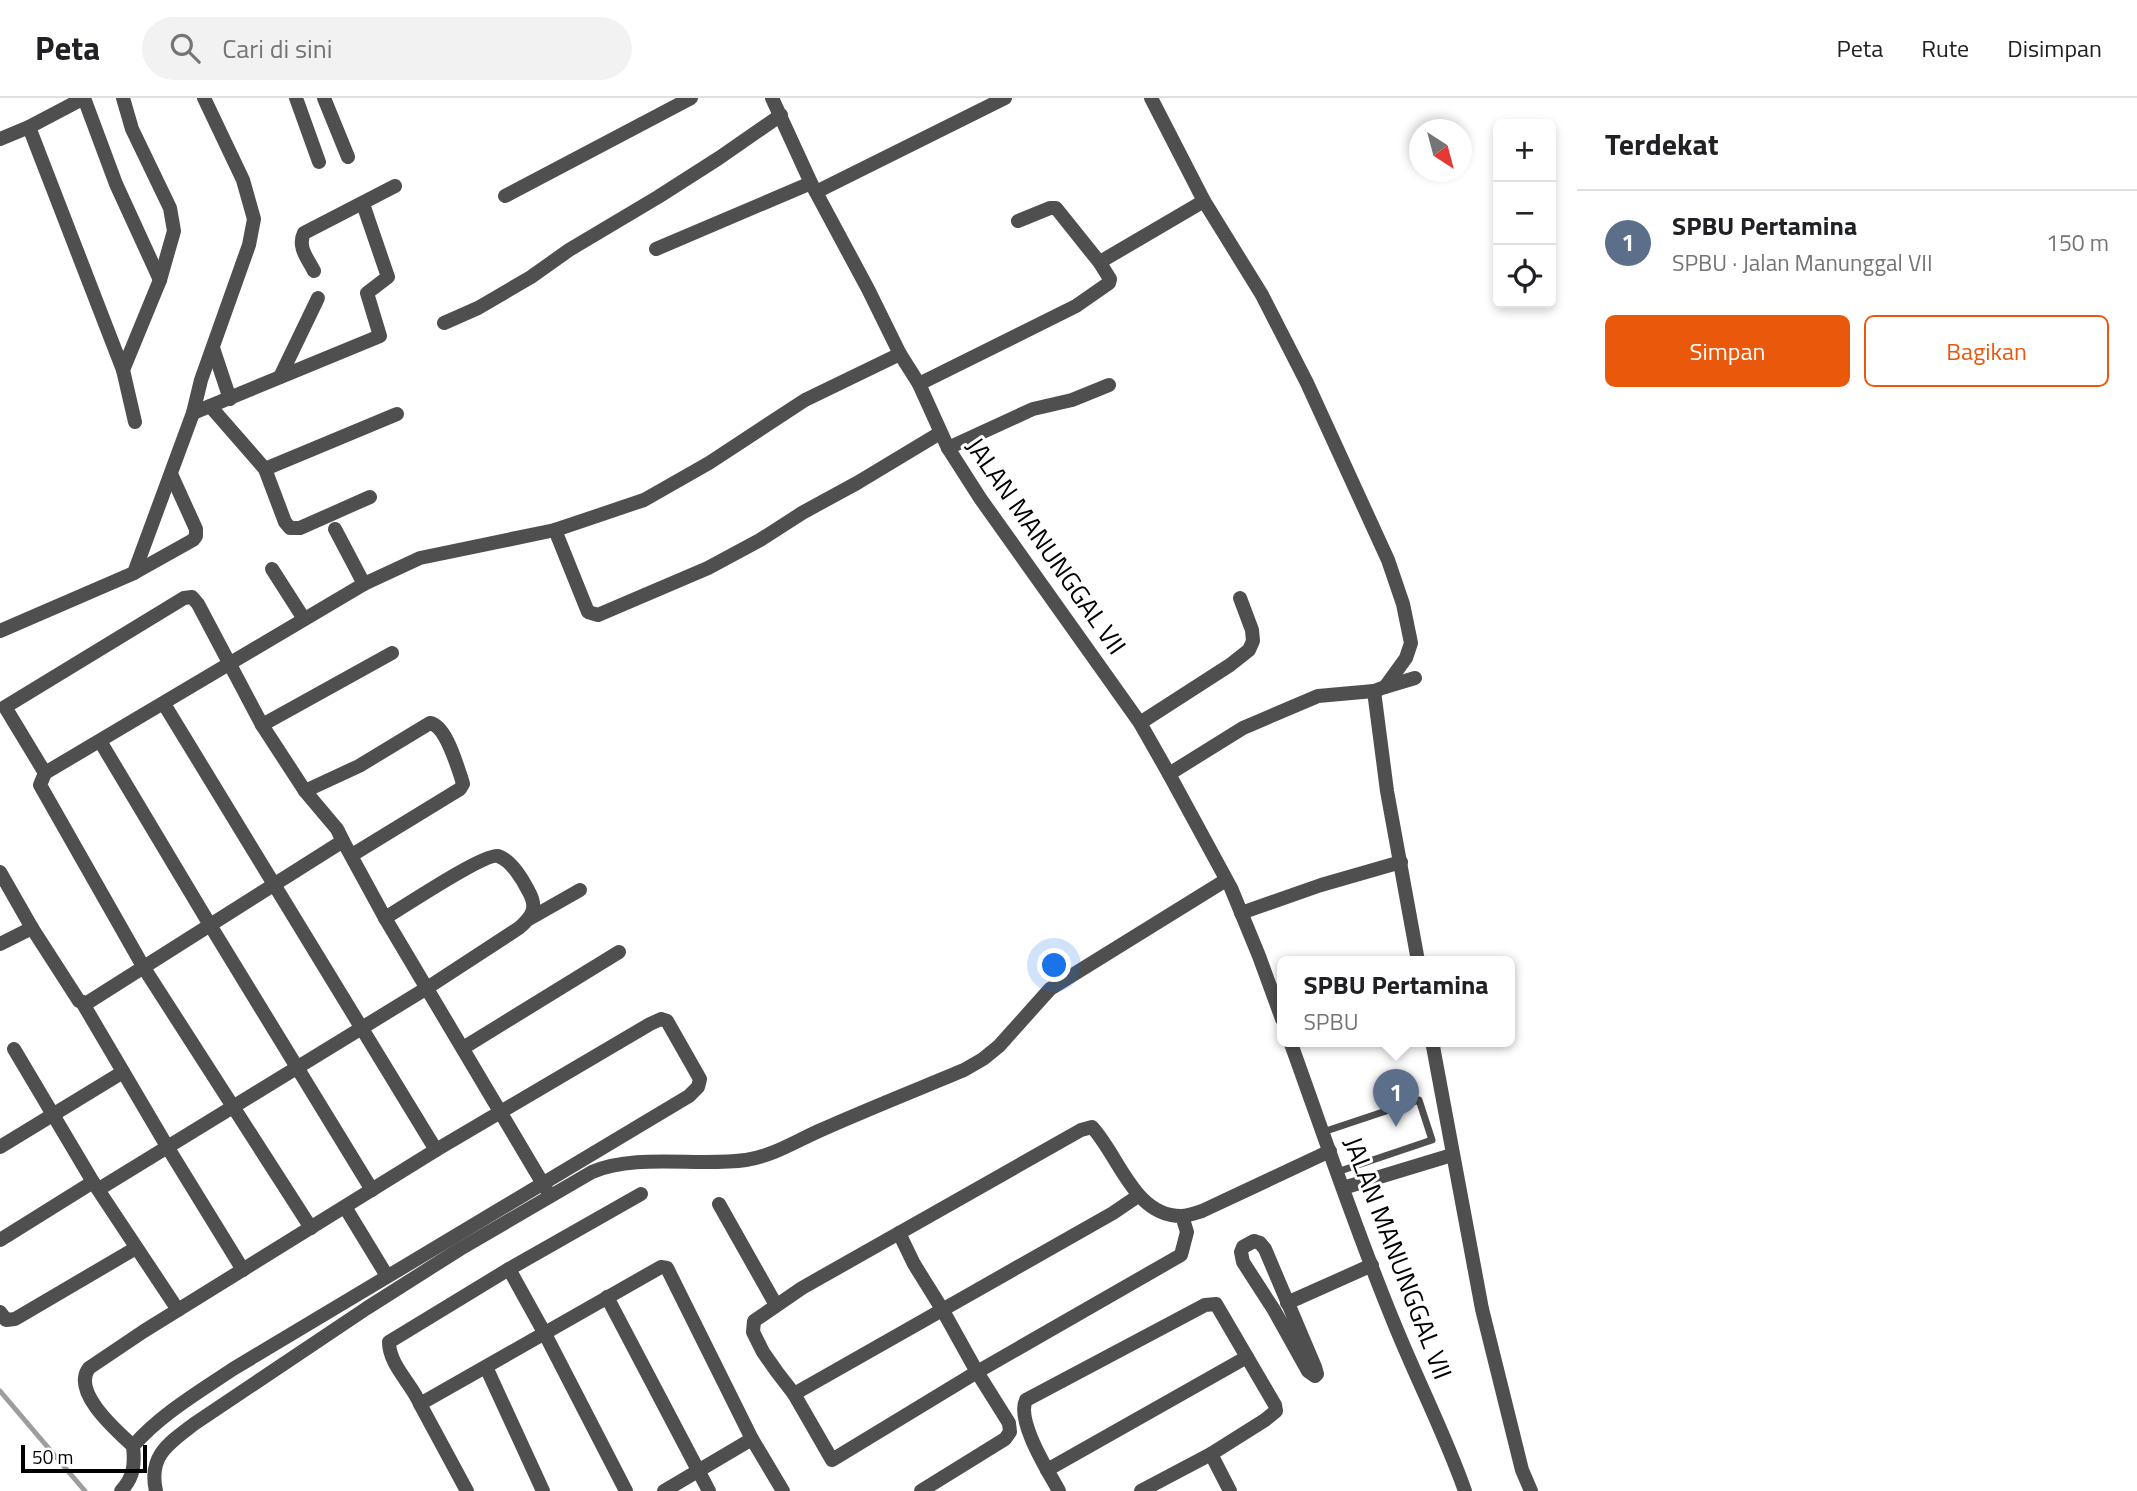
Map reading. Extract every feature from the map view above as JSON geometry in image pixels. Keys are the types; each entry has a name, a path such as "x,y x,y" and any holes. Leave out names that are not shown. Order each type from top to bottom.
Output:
{"street":[{"path":"0,139 84,98 116,184 160,280"},
{"path":"123,98 132,129 154,172 172,217 174,231 160,280 123,370"},
{"path":"134,573 171,474 249,245 254,219 243,180 204,98"},
{"path":"296,98 319,162"},
{"path":"324,98 348,157"},
{"path":"505,196 691,98"},
{"name":"JALAN MANUNGGAL VII","path":"772,98 814,187 900,354 919,384 948,448 980,498 1140,723 1169,774 1226,880 1277,1006"},
{"path":"656,249 814,187 1005,98"},
{"path":"1151,98 1205,201 1262,295 1307,383 1388,560 1403,604 1411,643 1406,658 1379,689 1387,791 1417,956"},
{"path":"444,323 478,308 531,277 569,250 709,164 780,115"},
{"path":"29,127 123,370 135,422"},
{"path":"314,271 301,248 304,233 395,186"},
{"path":"1100,263 1205,201"},
{"path":"192,413 380,336 367,293 388,277 363,204"},
{"path":"919,384 1055,317 1109,284 1110,279 1100,263 1056,208 1018,221"},
{"path":"280,377 318,298"},
{"path":"213,348 230,398"},
{"path":"311,1228 144,968 40,785 45,773 364,584 420,558 555,530 654,495 736,446 805,400 900,354"},
{"path":"948,448 1032,409 1072,400 1109,385"},
{"path":"210,406 265,469 289,528 300,528 370,497"},
{"path":"265,469 397,414"},
{"path":"555,530 588,612 598,615 708,568 940,433"},
{"path":"0,631 134,573 194,540 196,529 171,474"},
{"path":"335,529 364,584"},
{"path":"272,569 304,619"},
{"path":"45,773 5,707 184,598 192,597 230,662 262,725 304,791 337,829 385,918 551,1196"},
{"path":"1140,723 1249,650 1253,641 1252,630 1240,598"},
{"path":"262,725 392,653"},
{"path":"1169,774 1243,728 1318,696 1379,689 1415,678"},
{"path":"164,704 436,1150"},
{"path":"304,791 359,766 430,723 436,724 442,730 463,785 352,855"},
{"path":"100,741 372,1190"},
{"path":"82,1002 87,1003 144,968 343,841"},
{"path":"385,918 493,855 509,863 527,887 534,901 534,912 529,919"},
{"path":"1241,913 1321,885 1401,862"},
{"path":"0,872 32,928 82,1002 243,1270"},
{"path":"156,1491 153,1480 154,1466 159,1456 171,1442 194,1424 460,1249 592,1172 622,1163 711,1163 748,1160 774,1152 964,1070 999,1046 1050,989 1226,880"},
{"path":"0,1240 168,1148 427,988 529,919 580,890"},
{"path":"0,944 32,928"},
{"path":"463,1048 619,953"},
{"path":"121,1491 135,1464 133,1446 110,1425 87,1393 85,1374 99,1361 436,1150 650,1024 667,1021 700,1079 698,1087 689,1096 233,1369 172,1410 145,1432 133,1446"},
{"name":"JALAN MANUNGGAL VII","path":"1292,1047 1371,1265 1465,1491"},
{"path":"1433,1047 1482,1309 1522,1470 1531,1491"},
{"path":"14,1049 96,1186 178,1310"},
{"path":"0,1147 123,1072"},
{"path":"1182,1216 1187,1232 1181,1255 977,1372 832,1460 794,1394 776,1372 753,1332 754,1321 802,1288 1087,1128 1092,1128 1102,1138 1138,1196 1160,1212 1182,1216 1202,1211 1330,1152"},
{"path":"1343,1188 1452,1155"},
{"path":"467,1491 395,1361 389,1349 389,1342 509,1269 641,1194"},
{"path":"794,1394 1138,1196"},
{"path":"719,1204 776,1305"},
{"path":"345,1207 387,1276"},
{"path":"899,1233 914,1264 1009,1423 1010,1432 1005,1440 930,1489"},
{"path":"1254,1241 1263,1246 1287,1303 1315,1367 1317,1374 1314,1376 1308,1371 1243,1262 1241,1252 1246,1243 1254,1241"},
{"path":"0,1312 6,1320 15,1320 136,1248"},
{"path":"1287,1303 1371,1265"},
{"path":"420,1404 545,1335 607,1297 662,1267 667,1268 752,1439 783,1491"},
{"path":"509,1269 626,1491"},
{"path":"607,1297 709,1491"},
{"path":"1059,1491 1026,1424 1023,1408 1026,1401 1213,1303 1219,1307 1276,1411 1211,1454 1141,1491"},
{"path":"1047,1470 1247,1357"},
{"path":"486,1367 543,1491"},
{"path":"664,1491 752,1439"},
{"path":"1211,1454 1230,1491"}],"lane":[{"path":"1323,1132 1419,1100 1432,1140 1337,1172"}],"waterway":[{"path":"0,1391 85,1491"}],"place":[{"name":"SPBU Pertamina","path":"1396,1127"}]}
